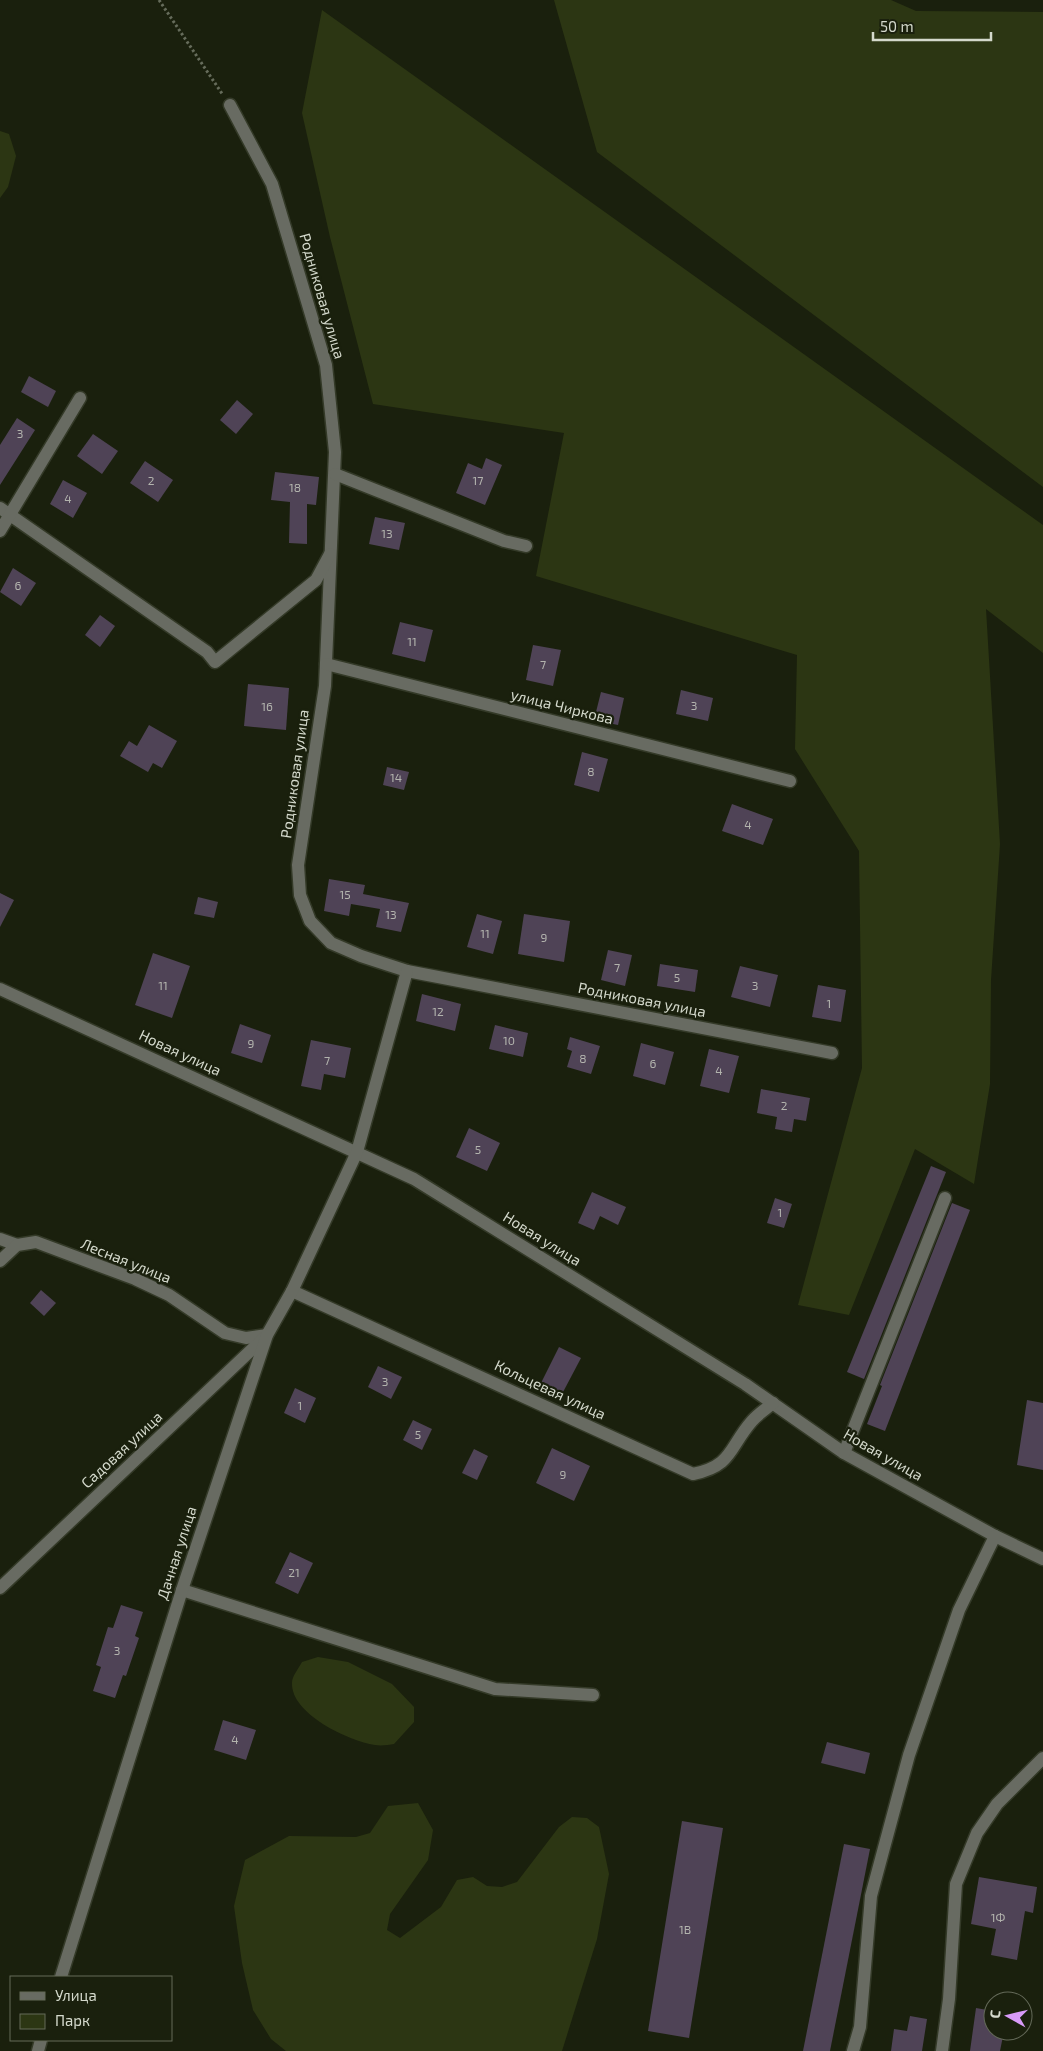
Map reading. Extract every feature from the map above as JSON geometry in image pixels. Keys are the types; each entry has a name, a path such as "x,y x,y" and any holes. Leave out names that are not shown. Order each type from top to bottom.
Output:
{"street":[{"name":"Родниковая улица","path":"230,105 272,184 326,365 336,452 326,664 313,771 298,865 300,895 310,921 332,943 361,956 407,971 832,1053"},
{"path":"0,531 5,512 80,398"},
{"path":"334,474 504,541 526,546"},
{"path":"5,512 206,652 215,662 316,580 332,550"},
{"name":"улица Чиркова","path":"326,664 790,781"},
{"name":"Дачная улица","path":"61,1976 182,1590 267,1335 292,1291 357,1152 407,971"},
{"name":"Новая улица","path":"0,989 414,1179 773,1403 844,1452 996,1536 1043,1559"},
{"path":"844,1452 945,1198"},
{"path":"0,1239 17,1246 0,1261"},
{"name":"Лесная улица","path":"17,1246 36,1242 135,1278 169,1295 225,1333 246,1338 267,1335"},
{"name":"Кольцевая улица","path":"292,1291 693,1474 710,1471 727,1459 752,1421 773,1403"},
{"name":"Садовая улица","path":"0,1588 267,1335"},
{"path":"853,2051 860,2027 871,1896 909,1755 959,1610 996,1536"},
{"path":"182,1590 495,1689 593,1695"},
{"path":"942,2051 950,1999 956,1884 982,1825 997,1804 1043,1758"}],"path":[{"path":"159,0 230,105"}],"green space":[{"path":"554,0 891,0 916,11 1043,12 1043,487 597,152"},
{"path":"322,10 1043,525 1043,653 986,609 1000,844 991,980 990,1084 974,1184 915,1149 849,1315 798,1305 862,1068 859,851 795,749 797,655 536,576 564,433 373,404 330,237 302,113"},
{"path":"0,131 9,134 16,156 8,187 0,198"},
{"path":"318,1657 348,1662 392,1684 414,1707 414,1722 394,1744 382,1745 375,1745 351,1738 323,1724 301,1705 294,1694 292,1683 294,1675 302,1662"},
{"path":"418,1803 433,1830 428,1860 390,1914 387,1930 400,1938 441,1907 457,1880 473,1877 487,1886 502,1887 517,1882 559,1827 572,1817 587,1818 599,1827 609,1874 597,1939 562,2051 286,2051 271,2039 253,2010 242,1963 234,1906 245,1860 289,1836 356,1837 370,1833 388,1806"}],"building":[{"path":"29,376 56,391 48,407 21,392"},
{"path":"237,400 253,414 236,434 220,420"},
{"path":"17,418 35,430 0,485 0,445"},
{"path":"93,434 118,451 102,474 77,456"},
{"path":"486,458 502,465 485,505 456,493 468,463 482,469"},
{"path":"145,461 173,480 158,502 130,483"},
{"path":"275,472 319,477 316,505 307,504 307,544 289,543 290,502 271,500"},
{"path":"63,480 87,493 73,518 50,504"},
{"path":"375,517 405,523 399,550 369,544"},
{"path":"13,568 36,583 21,606 0,592"},
{"path":"100,615 115,626 100,647 85,635"},
{"path":"400,622 433,630 425,662 392,654"},
{"path":"533,645 561,650 553,686 526,680"},
{"path":"248,684 289,688 286,730 244,726"},
{"path":"681,690 713,698 708,721 676,714"},
{"path":"601,692 624,698 618,725 594,720"},
{"path":"149,725 177,741 162,768 153,763 148,772 120,756 129,741 137,746"},
{"path":"582,752 608,759 599,792 574,785"},
{"path":"387,767 409,772 404,790 383,785"},
{"path":"732,804 773,819 763,845 722,831"},
{"path":"329,879 365,885 363,894 409,903 401,932 376,927 380,909 351,904 349,916 324,911"},
{"path":"0,893 14,900 0,927"},
{"path":"198,897 218,902 214,918 194,914"},
{"path":"477,914 502,921 493,954 467,947"},
{"path":"524,914 570,921 564,962 518,954"},
{"path":"608,950 632,955 625,986 601,980"},
{"path":"153,953 190,966 172,1018 135,1005"},
{"path":"660,964 698,970 695,992 657,986"},
{"path":"740,966 778,975 770,1007 731,997"},
{"path":"818,985 846,990 841,1022 812,1017"},
{"path":"422,994 461,1004 455,1031 416,1021"},
{"path":"240,1024 271,1035 262,1063 231,1053"},
{"path":"495,1025 528,1033 523,1057 489,1049"},
{"path":"570,1037 600,1046 591,1074 567,1067 572,1051 567,1049"},
{"path":"311,1040 351,1048 345,1078 324,1074 321,1090 301,1086"},
{"path":"641,1043 674,1052 665,1085 633,1076"},
{"path":"709,1049 739,1056 729,1093 700,1086"},
{"path":"761,1089 810,1098 806,1121 794,1119 792,1132 775,1129 777,1117 757,1113"},
{"path":"469,1128 500,1143 487,1171 456,1157"},
{"path":"931,1166 946,1172 864,1379 847,1372"},
{"path":"592,1192 626,1207 618,1225 600,1216 594,1230 578,1223"},
{"path":"775,1198 792,1204 784,1228 767,1223"},
{"path":"952,1203 970,1210 885,1431 867,1424 882,1386 880,1385"},
{"path":"41,1290 56,1303 44,1316 30,1303"},
{"path":"559,1347 581,1358 562,1394 541,1383"},
{"path":"378,1366 402,1377 391,1399 368,1387"},
{"path":"295,1388 316,1398 305,1423 284,1413"},
{"path":"1027,1400 1043,1403 1043,1470 1017,1465"},
{"path":"413,1420 432,1429 422,1450 403,1440"},
{"path":"552,1448 590,1466 574,1501 536,1483"},
{"path":"474,1449 488,1456 477,1480 462,1473"},
{"path":"290,1552 313,1563 298,1594 275,1583"},
{"path":"121,1605 143,1612 135,1636 139,1638 126,1676 123,1675 115,1698 93,1691 101,1667 96,1665 108,1627 113,1628"},
{"path":"223,1720 256,1730 246,1760 214,1750"},
{"path":"827,1742 870,1753 865,1774 821,1763"},
{"path":"682,1821 723,1828 689,2038 648,2031"},
{"path":"844,1844 870,1849 830,2051 803,2051"},
{"path":"979,1877 1037,1887 1033,1913 1025,1911 1017,1960 991,1955 996,1929 971,1924"},
{"path":"976,2008 983,2009 983,2041 1002,2041 1000,2051 970,2051"},
{"path":"910,2016 927,2019 922,2051 891,2051 894,2029 907,2031"}]}
